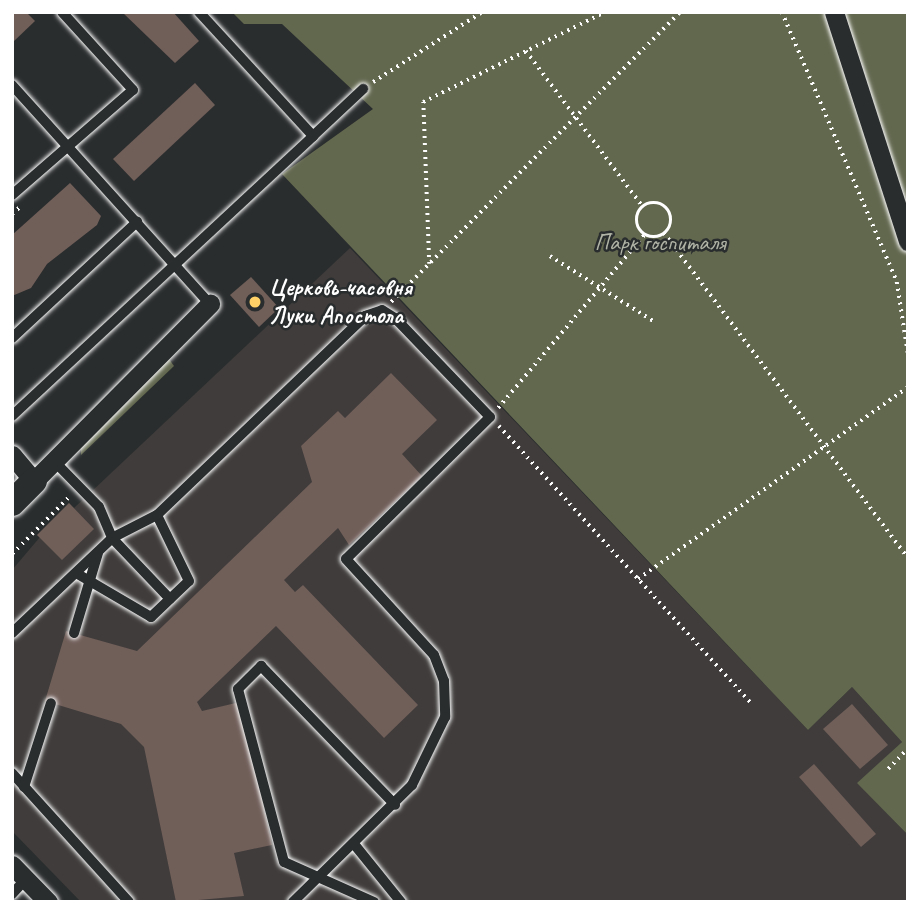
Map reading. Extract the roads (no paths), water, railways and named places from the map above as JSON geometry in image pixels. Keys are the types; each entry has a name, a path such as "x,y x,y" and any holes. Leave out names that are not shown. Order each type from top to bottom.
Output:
{"street":[{"path":"834,12 908,241"},
{"path":"12,503 210,304"},
{"path":"12,456 34,481"},
{"path":"19,872 48,902"}],"lane":[{"path":"12,195 133,90 62,12"},
{"path":"199,12 313,136"},
{"path":"12,85 70,146 210,304"},
{"path":"12,416 363,89"},
{"path":"12,338 137,222"},
{"path":"12,634 112,538 157,515 365,316 382,310 490,417 346,559 425,644 444,681 441,733 395,805 293,902"},
{"path":"54,461 99,507 112,538 170,599"},
{"path":"76,573 151,617 189,581 157,515"},
{"path":"74,633 99,551"},
{"path":"374,902 284,862 238,688 261,666 395,805"},
{"path":"24,787 51,703"},
{"path":"12,773 129,902"},
{"path":"354,844 401,902"},
{"path":"12,894 19,872"}],"place":[{"name":"Церковь-часовня Луки Апостола","path":"255,302"}],"park label":[{"name":"Парк госпиталя","path":"660,243"}]}
